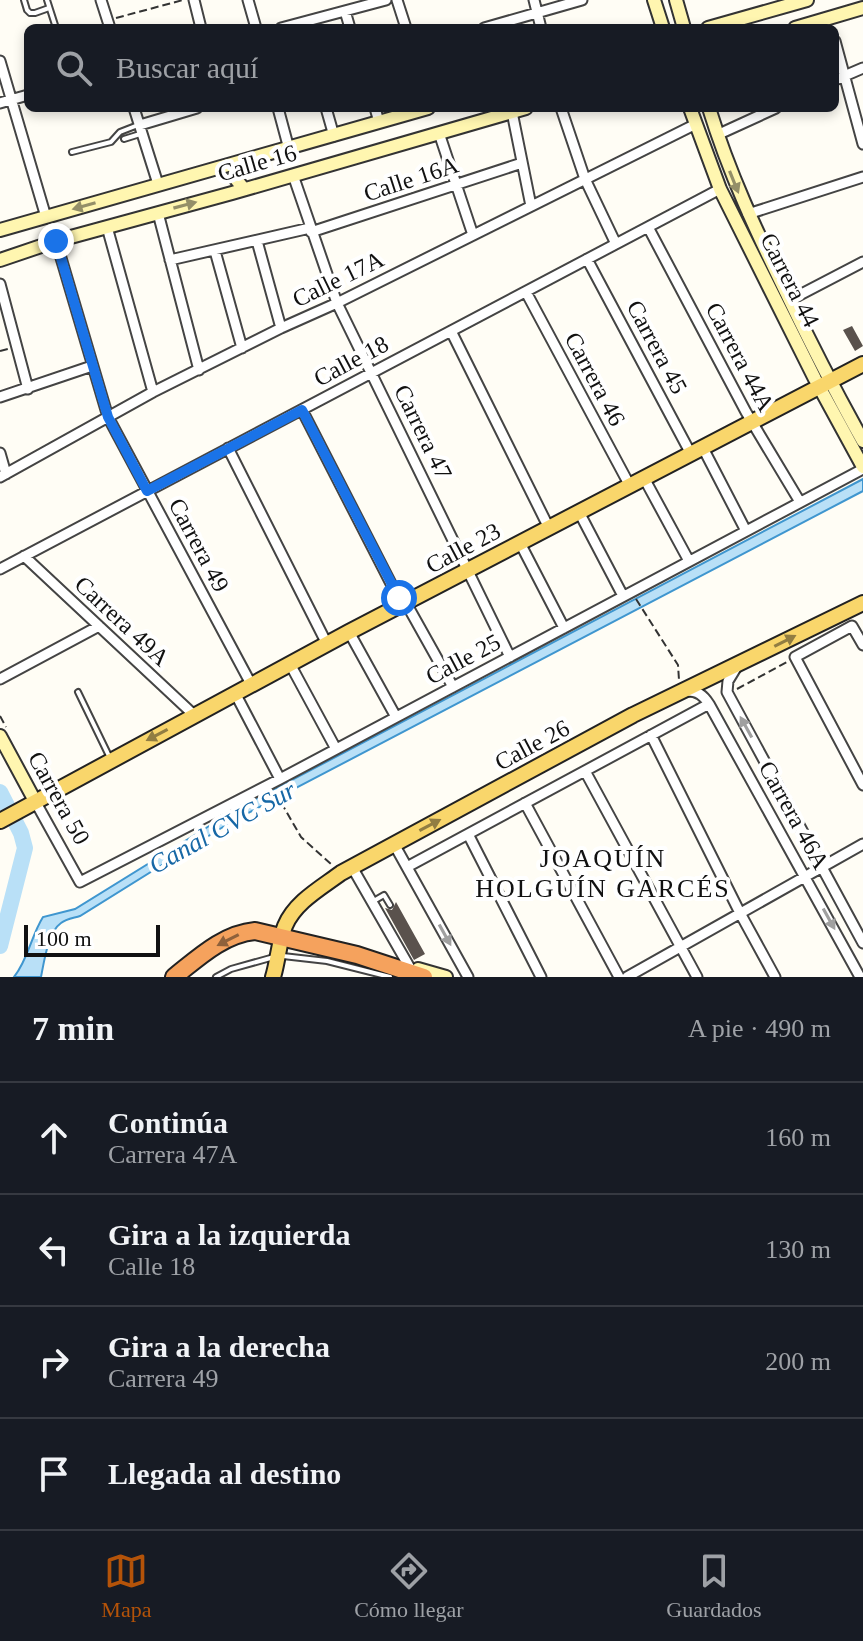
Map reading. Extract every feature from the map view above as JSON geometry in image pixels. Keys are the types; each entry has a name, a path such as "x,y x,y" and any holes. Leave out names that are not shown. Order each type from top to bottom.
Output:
{"highway":[{"path":"174,977 224,940 244,932 282,936 417,972"}],"main road":[{"name":"Calle 23","path":"2,820 349,632 863,364"},
{"name":"Calle 26","path":"273,977 284,929 292,913 302,902 347,870 633,715 863,603"},
{"path":"262,932 279,956"}],"street":[{"path":"101,0 108,24"},
{"path":"194,0 200,24"},
{"path":"248,0 255,24"},
{"path":"304,24 386,0"},
{"path":"397,0 405,24"},
{"path":"534,0 540,24"},
{"path":"498,24 582,0"},
{"path":"676,0 683,24"},
{"path":"722,24 807,0"},
{"path":"652,24 654,2"},
{"path":"654,2 662,24"},
{"path":"830,23 863,8"},
{"path":"345,11 349,24"},
{"path":"0,61 46,217"},
{"path":"863,68 840,78 863,144"},
{"path":"0,103 24,96"},
{"path":"135,112 158,184"},
{"path":"141,129 186,112"},
{"path":"279,112 289,149"},
{"path":"327,112 334,136"},
{"path":"376,112 379,122"},
{"name":"Calle 16","path":"0,230 414,112"},
{"path":"512,112 531,206"},
{"name":"Calle 16","path":"0,260 56,241 512,112"},
{"path":"562,112 585,179 616,244"},
{"name":"Carrera 44","path":"692,112 720,189 824,384 863,441"},
{"name":"Carrera 44","path":"710,112 748,214 790,300 863,468"},
{"path":"717,135 767,112"},
{"name":"Calle 17A","path":"3,475 153,392 696,124"},
{"path":"439,133 473,235"},
{"name":"Calle 16A","path":"170,260 311,230 522,163"},
{"path":"230,165 238,191"},
{"name":"Carrera 47","path":"293,175 337,303 510,657"},
{"path":"748,214 863,177"},
{"name":"Calle 18","path":"0,569 720,189"},
{"path":"158,213 199,370"},
{"path":"107,227 153,392"},
{"name":"Carrera 44A","path":"648,227 752,422 800,502"},
{"name":"Carrera 49","path":"56,241 108,417 251,684"},
{"path":"257,241 281,328"},
{"path":"215,251 242,348"},
{"name":"Carrera 45","path":"587,259 746,531"},
{"path":"790,300 863,262"},
{"path":"0,284 28,389"},
{"name":"Carrera 46","path":"526,292 630,486"},
{"path":"451,331 549,528"},
{"path":"0,397 92,366"},
{"path":"302,410 404,604 453,687"},
{"path":"228,448 327,644"},
{"path":"0,453 3,475"},
{"name":"Calle 25","path":"80,882 628,595 863,468"},
{"path":"644,478 689,561"},
{"path":"579,512 628,595"},
{"path":"520,543 564,628"},
{"name":"Carrera 49A","path":"24,556 194,715"},
{"path":"0,679 99,626"},
{"path":"863,645 852,626 795,657 863,785"},
{"path":"349,632 396,717"},
{"path":"290,664 336,749"},
{"path":"738,665 728,681 727,692 863,943"},
{"path":"680,693 697,692 709,704"},
{"path":"235,693 280,779"},
{"name":"Calle 26","path":"407,867 709,704"},
{"name":"Carrera 46A","path":"709,704 860,977"},
{"path":"651,735 775,977"},
{"name":"Carrera 50","path":"0,736 32,803 80,882"},
{"path":"585,771 697,977"},
{"path":"525,803 619,977"},
{"path":"468,834 541,977"},
{"path":"394,844 468,977"},
{"path":"627,977 863,844"},
{"path":"347,870 372,902 417,972 446,977"}],"lane":[{"path":"24,0 30,13 49,8"},
{"path":"47,0 55,24"},
{"path":"124,139 141,129"},
{"path":"72,152 111,142 120,132 141,129"},
{"path":"78,692 111,760"},
{"path":"372,902 384,895 390,905"},
{"path":"216,977 239,966 279,956 327,961 390,977"}],"path":[{"path":"108,24 183,0"},
{"path":"628,595 644,611 678,665"},
{"path":"737,689 795,657"},
{"path":"273,788 301,837 347,870"}],"water":[{"name":"Canal CVC Sur","path":"863,479 863,491 231,822 80,916 61,923 50,940 41,977 14,977 43,917 75,909 235,810"}],"building":[{"path":"852,326 863,346 855,351 843,330"},
{"path":"396,902 425,954 414,960 385,908 392,910"}],"waterway":[{"path":"0,792 21,833 25,848 0,946"}],"district":[{"name":"JOAQUÍN HOLGUÍN GARCÉS","path":"603,873"}],"route":[{"path":"56,241 108,417 147,491 302,410 399,598"}]}
